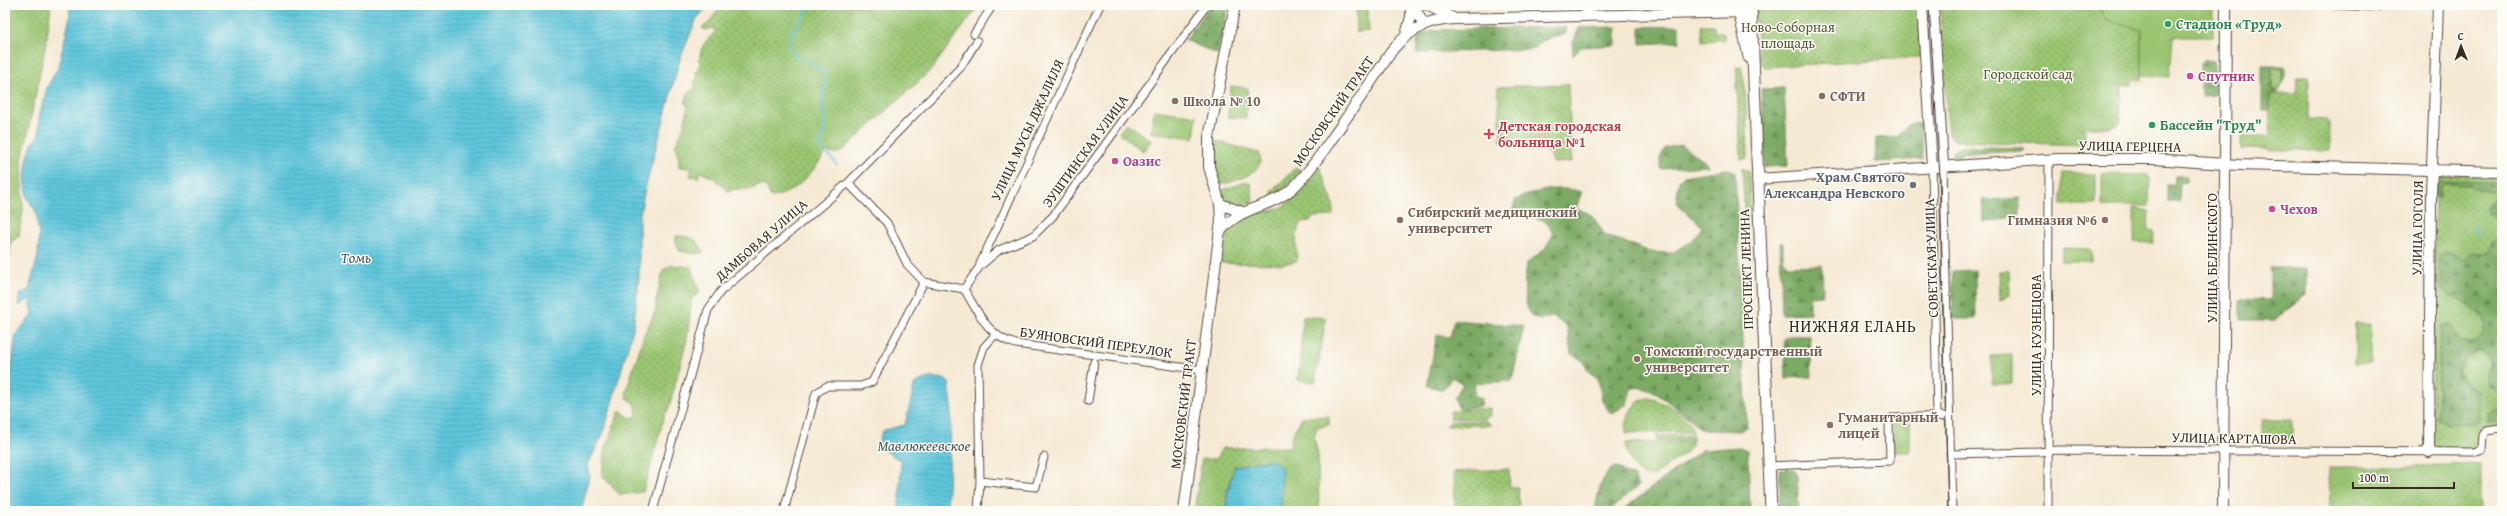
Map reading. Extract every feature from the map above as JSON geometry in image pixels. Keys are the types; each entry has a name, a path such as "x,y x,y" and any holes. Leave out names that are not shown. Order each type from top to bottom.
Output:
{"main road":[{"name":"ПРОСПЕКТ ЛЕНИНА","path":"1752,8 1752,73 1770,511"},
{"name":"ПРОСПЕКТ ЛЕНИНА","path":"1739,9 1752,73"}],"street":[{"path":"974,34 993,5"},
{"name":"УЛИЦА МУСЫ ДЖАЛИЛЯ","path":"980,266 1100,5"},
{"name":"ЭУШТИНСКАЯ УЛИЦА","path":"964,289 980,266 999,250 1033,236 1053,216 1207,5"},
{"path":"1220,232 1220,204 1210,173 1209,137 1236,5"},
{"path":"1412,5 1426,24 1431,17 1427,5"},
{"path":"1406,35 1411,17 1412,5"},
{"path":"1427,5 1455,19"},
{"path":"1587,5 1587,16"},
{"name":"СОВЕТСКАЯ УЛИЦА","path":"1922,5 1932,167 1937,416"},
{"name":"СОВЕТСКАЯ УЛИЦА","path":"1933,5 1943,165 1952,511"},
{"name":"УЛИЦА БЕЛИНСКОГО","path":"2223,511 2226,5"},
{"path":"2333,5 2379,7"},
{"name":"УЛИЦА ГОГОЛЯ","path":"2429,452 2432,171 2438,5"},
{"name":"МОСКОВСКИЙ ТРАКТ","path":"1184,511 1220,232 1227,222 1242,212 1286,193 1304,176 1406,35 1426,24 1455,19 1587,16 1752,8"},
{"name":"ДАМБОВАЯ УЛИЦА","path":"653,511 708,310 721,291 848,183 960,68 977,41"},
{"name":"УЛИЦА ГЕРЦЕНА","path":"1757,179 1943,165 2049,159 2131,159 2432,171 2502,172"},
{"name":"УЛИЦА КУЗНЕЦОВА","path":"2048,511 2049,159"},
{"path":"848,183 887,223 907,264 924,282 964,289 995,335 984,347 978,365 980,481 978,511"},
{"path":"1220,204 1242,212"},
{"path":"784,511 816,393 827,386 861,386 872,382 924,282"},
{"name":"БУЯНОВСКИЙ ПЕРЕУЛОК","path":"995,335 1016,344 1202,370"},
{"path":"1088,401 1094,362"},
{"path":"1769,466 1890,461 1889,424 1891,418 1949,416"},
{"name":"УЛИЦА КАРТАШОВА","path":"1950,454 2048,451 2479,451 2483,447 2485,432 2502,429"},
{"path":"980,481 1036,487 1044,457"}],"green space":[{"path":"5,5 51,5 46,44 22,161 23,211 19,236 11,242 9,266 5,279"},
{"path":"721,5 979,5 931,70 841,152 833,154 826,151 810,174 797,186 780,195 771,197 766,186 760,185 752,189 737,189 728,191 714,178 699,172 699,177 690,176 692,168 679,167 678,151 675,146 684,126 688,107 685,103 688,93 696,87 694,83 697,78 696,72 700,67 702,48 707,40 715,33 713,28 706,30 702,28 709,23"},
{"path":"1211,5 1229,5 1217,54 1185,40"},
{"name":"Ново-Соборная площадь","path":"1755,5 1918,5 1921,57 1765,67 1759,59"},
{"name":"Городской сад","path":"1940,5 2096,5 2106,19 2142,30 2142,80 2132,79 2132,85 2123,85 2119,124 2108,127 2081,127 2081,129 2085,129 2085,145 1955,141 1948,134"},
{"name":"Стадион «Труд»","path":"2096,5 2213,5 2213,36 2173,36 2170,77 2142,75 2142,30 2106,19"},
{"path":"1356,7 1368,7 1369,31 1356,32"},
{"path":"1701,25 1714,25 1715,33 1724,33 1724,40 1702,41"},
{"path":"1679,26 1679,42 1640,44 1640,27"},
{"path":"1566,27 1566,34 1541,41 1535,49 1416,53 1418,36 1434,30"},
{"path":"1616,27 1616,45 1581,47 1573,56 1573,42 1579,28"},
{"path":"2204,60 2214,61 2214,95 2203,96 2201,93 2200,64"},
{"path":"2262,66 2285,66 2285,77 2282,84 2282,68 2272,68 2272,91 2278,91 2277,94 2270,94 2270,111 2262,111"},
{"path":"1736,67 1741,67 1745,87 1748,155 1747,158 1741,160"},
{"path":"2272,68 2282,68 2282,84 2278,91 2272,91"},
{"path":"2298,76 2309,76 2308,119 2325,120 2330,124 2330,151 2242,149 2242,137 2269,137 2270,94 2297,94"},
{"path":"1568,84 1572,162 1554,163 1541,141 1501,142 1498,87"},
{"path":"1231,86 1248,88 1246,118 1228,117"},
{"path":"1784,88 1788,166 1765,167 1761,89"},
{"path":"1154,110 1197,116 1194,138 1151,132"},
{"path":"1127,123 1151,141 1143,151 1119,133"},
{"path":"1921,123 1923,159 1875,162 1876,138 1897,137 1909,124"},
{"path":"1212,140 1259,153 1260,161 1258,167 1253,172 1238,180 1216,186"},
{"path":"1681,145 1707,163 1708,166 1660,169 1660,158 1665,148"},
{"path":"1960,146 2024,148 2024,151 1959,154 1959,158 1954,158 1953,151"},
{"path":"1296,167 1302,171 1285,188 1273,195 1272,191"},
{"path":"1320,167 1333,203 1333,216 1312,217 1311,221 1302,222 1296,235 1297,261 1283,264 1222,263 1227,238 1233,226 1246,217 1275,210 1288,203 1303,189"},
{"path":"1742,168 1749,172 1750,206 1747,220 1745,220"},
{"path":"1727,169 1735,171 1747,427 1740,431 1703,430 1669,402 1648,390 1639,388 1631,389 1627,404 1611,414 1602,401 1598,378 1589,372 1584,362 1571,353 1567,326 1552,317 1542,319 1532,317 1529,311 1525,298 1527,263 1544,250 1553,235 1546,222 1513,211 1515,200 1540,191 1548,190 1565,189 1582,192 1576,208 1592,215 1605,235 1651,252 1672,253 1692,241 1702,227 1676,202 1679,180 1683,176"},
{"path":"2062,173 2096,174 2096,205 2062,205"},
{"path":"2102,174 2147,175 2150,178 2149,206 2102,206"},
{"path":"2175,176 2186,176 2186,182 2180,183 2179,202 2167,202 2167,185 2174,185"},
{"path":"2435,176 2502,177 2502,427 2481,427 2479,447 2474,449 2432,449"},
{"path":"1248,181 1251,184 1253,203 1233,205 1224,201 1218,192"},
{"path":"2441,181 2502,182 2502,192 2487,191 2459,184 2445,183 2441,187 2439,199 2437,198 2437,184"},
{"path":"2494,197 2499,202 2496,206 2497,210 2502,212 2502,222 2487,213 2486,206"},
{"path":"2020,198 2020,214 1999,221 1984,222 1983,200"},
{"path":"2134,208 2149,211 2148,230 2154,231 2154,243 2134,242"},
{"path":"676,236 693,239 699,244 703,252 697,254 680,251 675,241"},
{"path":"2502,236 2502,252 2498,256 2502,268 2502,323 2498,326 2496,331 2502,345 2502,394 2487,384 2487,372 2491,364 2487,354 2478,350 2464,361 2459,370 2460,375 2478,391 2479,421 2477,423 2447,424 2437,419 2441,326 2451,323 2459,341 2473,343 2482,336 2484,325 2478,313 2466,304 2443,291 2440,285 2440,255 2444,251 2463,259 2474,252 2487,255 2491,242"},
{"path":"1780,243 1783,243 1783,259 1789,266 1822,265 1823,295 1810,296 1810,313 1782,314"},
{"path":"2062,248 2089,249 2092,253 2092,261 2062,261"},
{"path":"671,265 691,267 700,293 692,298 687,339 668,411 665,414 643,492 620,495 602,475 606,446 620,410 629,417 636,418 636,406 627,398 626,392 644,335 657,308 655,306 663,270"},
{"path":"2270,268 2306,268 2306,296 2275,320 2240,320 2240,300 2270,301"},
{"path":"1975,270 1976,319 1953,319 1952,271"},
{"path":"1999,271 2009,271 2010,295 2000,301"},
{"path":"1303,316 1326,318 1315,382 1298,380"},
{"path":"1454,320 1524,326 1512,381 1475,383 1474,395 1481,398 1482,406 1459,409 1454,398 1463,384 1452,377 1443,390 1427,386 1437,335 1450,337"},
{"path":"2355,324 2370,324 2370,363 2355,363"},
{"path":"1790,336 1810,336 1812,377 1786,378 1784,339"},
{"path":"2012,355 2012,384 1992,384 1991,356"},
{"path":"1648,398 1662,402 1675,410 1686,420 1693,432 1626,433 1628,416 1631,411 1637,403"},
{"path":"2502,406 2502,422 2487,422 2487,414"},
{"path":"1490,408 1490,416 1486,418 1450,419 1450,411"},
{"path":"1329,416 1329,425 1317,427 1314,436 1318,456 1319,511 1281,511 1281,492 1270,460 1235,466 1227,494 1226,511 1194,511 1202,459 1216,459 1222,448 1290,447 1292,436 1302,417"},
{"path":"1485,420 1491,425 1446,426 1450,422"},
{"path":"2262,420 2292,420 2292,441 2262,441"},
{"path":"1910,422 1910,452 1894,452 1893,423"},
{"path":"1693,435 1693,440 1657,441 1656,436"},
{"path":"1693,442 1685,453 1654,476 1648,476 1637,471 1628,455 1626,443"},
{"path":"1739,447 1748,450 1750,511 1621,511 1702,450"},
{"path":"2480,464 2480,511 2330,511 2329,467 2413,467"},
{"path":"1616,467 1634,477 1638,486 1609,511 1594,511 1601,485 1607,473"},
{"path":"1509,469 1510,488 1518,487 1519,511 1455,511 1454,472"},
{"path":"1780,469 1794,469 1797,473 1799,511 1780,511"}],"water":[{"name":"Томь","path":"69,5 708,5 696,20 680,59 645,189 639,218 639,277 633,329 603,434 588,464 590,476 581,511 5,511 5,416 10,409 8,396 16,334 33,314 30,299 19,306 20,295 29,289 38,256 39,234 36,212 27,197 25,174 32,144 39,135 39,117 48,85 58,68 70,17"},
{"name":"Мавлюкеевское","path":"932,377 944,379 949,383 952,405 947,511 899,511 901,461 887,452 879,440 884,430 905,425 915,383"},
{"path":"1270,460 1275,462 1282,469 1281,511 1226,511 1227,494 1235,466"}],"waterway":[{"path":"816,5 807,10 790,36 791,52 826,73 822,103 825,124 820,145 824,154 829,155 837,165"},
{"path":"2473,226 2478,234"}],"tram line":[{"path":"1929,5 1940,176 1948,511"}],"place":[{"name":"Стадион «Труд»","path":"2168,24"},
{"name":"Спутник","path":"2190,76"},
{"name":"СФТИ","path":"1822,96"},
{"name":"Школа № 10","path":"1175,101"},
{"name":"Бассейн \"Труд\"","path":"2152,125"},
{"name":"Детская городская больница №1","path":"1489,134"},
{"name":"Оазис","path":"1115,161"},
{"name":"Храм Святого Александра Невского","path":"1913,185"},
{"name":"Чехов","path":"2272,209"},
{"name":"Сибирский медицинский университет","path":"1400,220"},
{"name":"Гимназия №6","path":"2105,220"},
{"name":"Томский государственный университет","path":"1637,359"},
{"name":"Гуманитарный лицей","path":"1830,425"}],"district":[{"name":"НИЖНЯЯ ЕЛАНЬ","path":"1853,326"}]}
